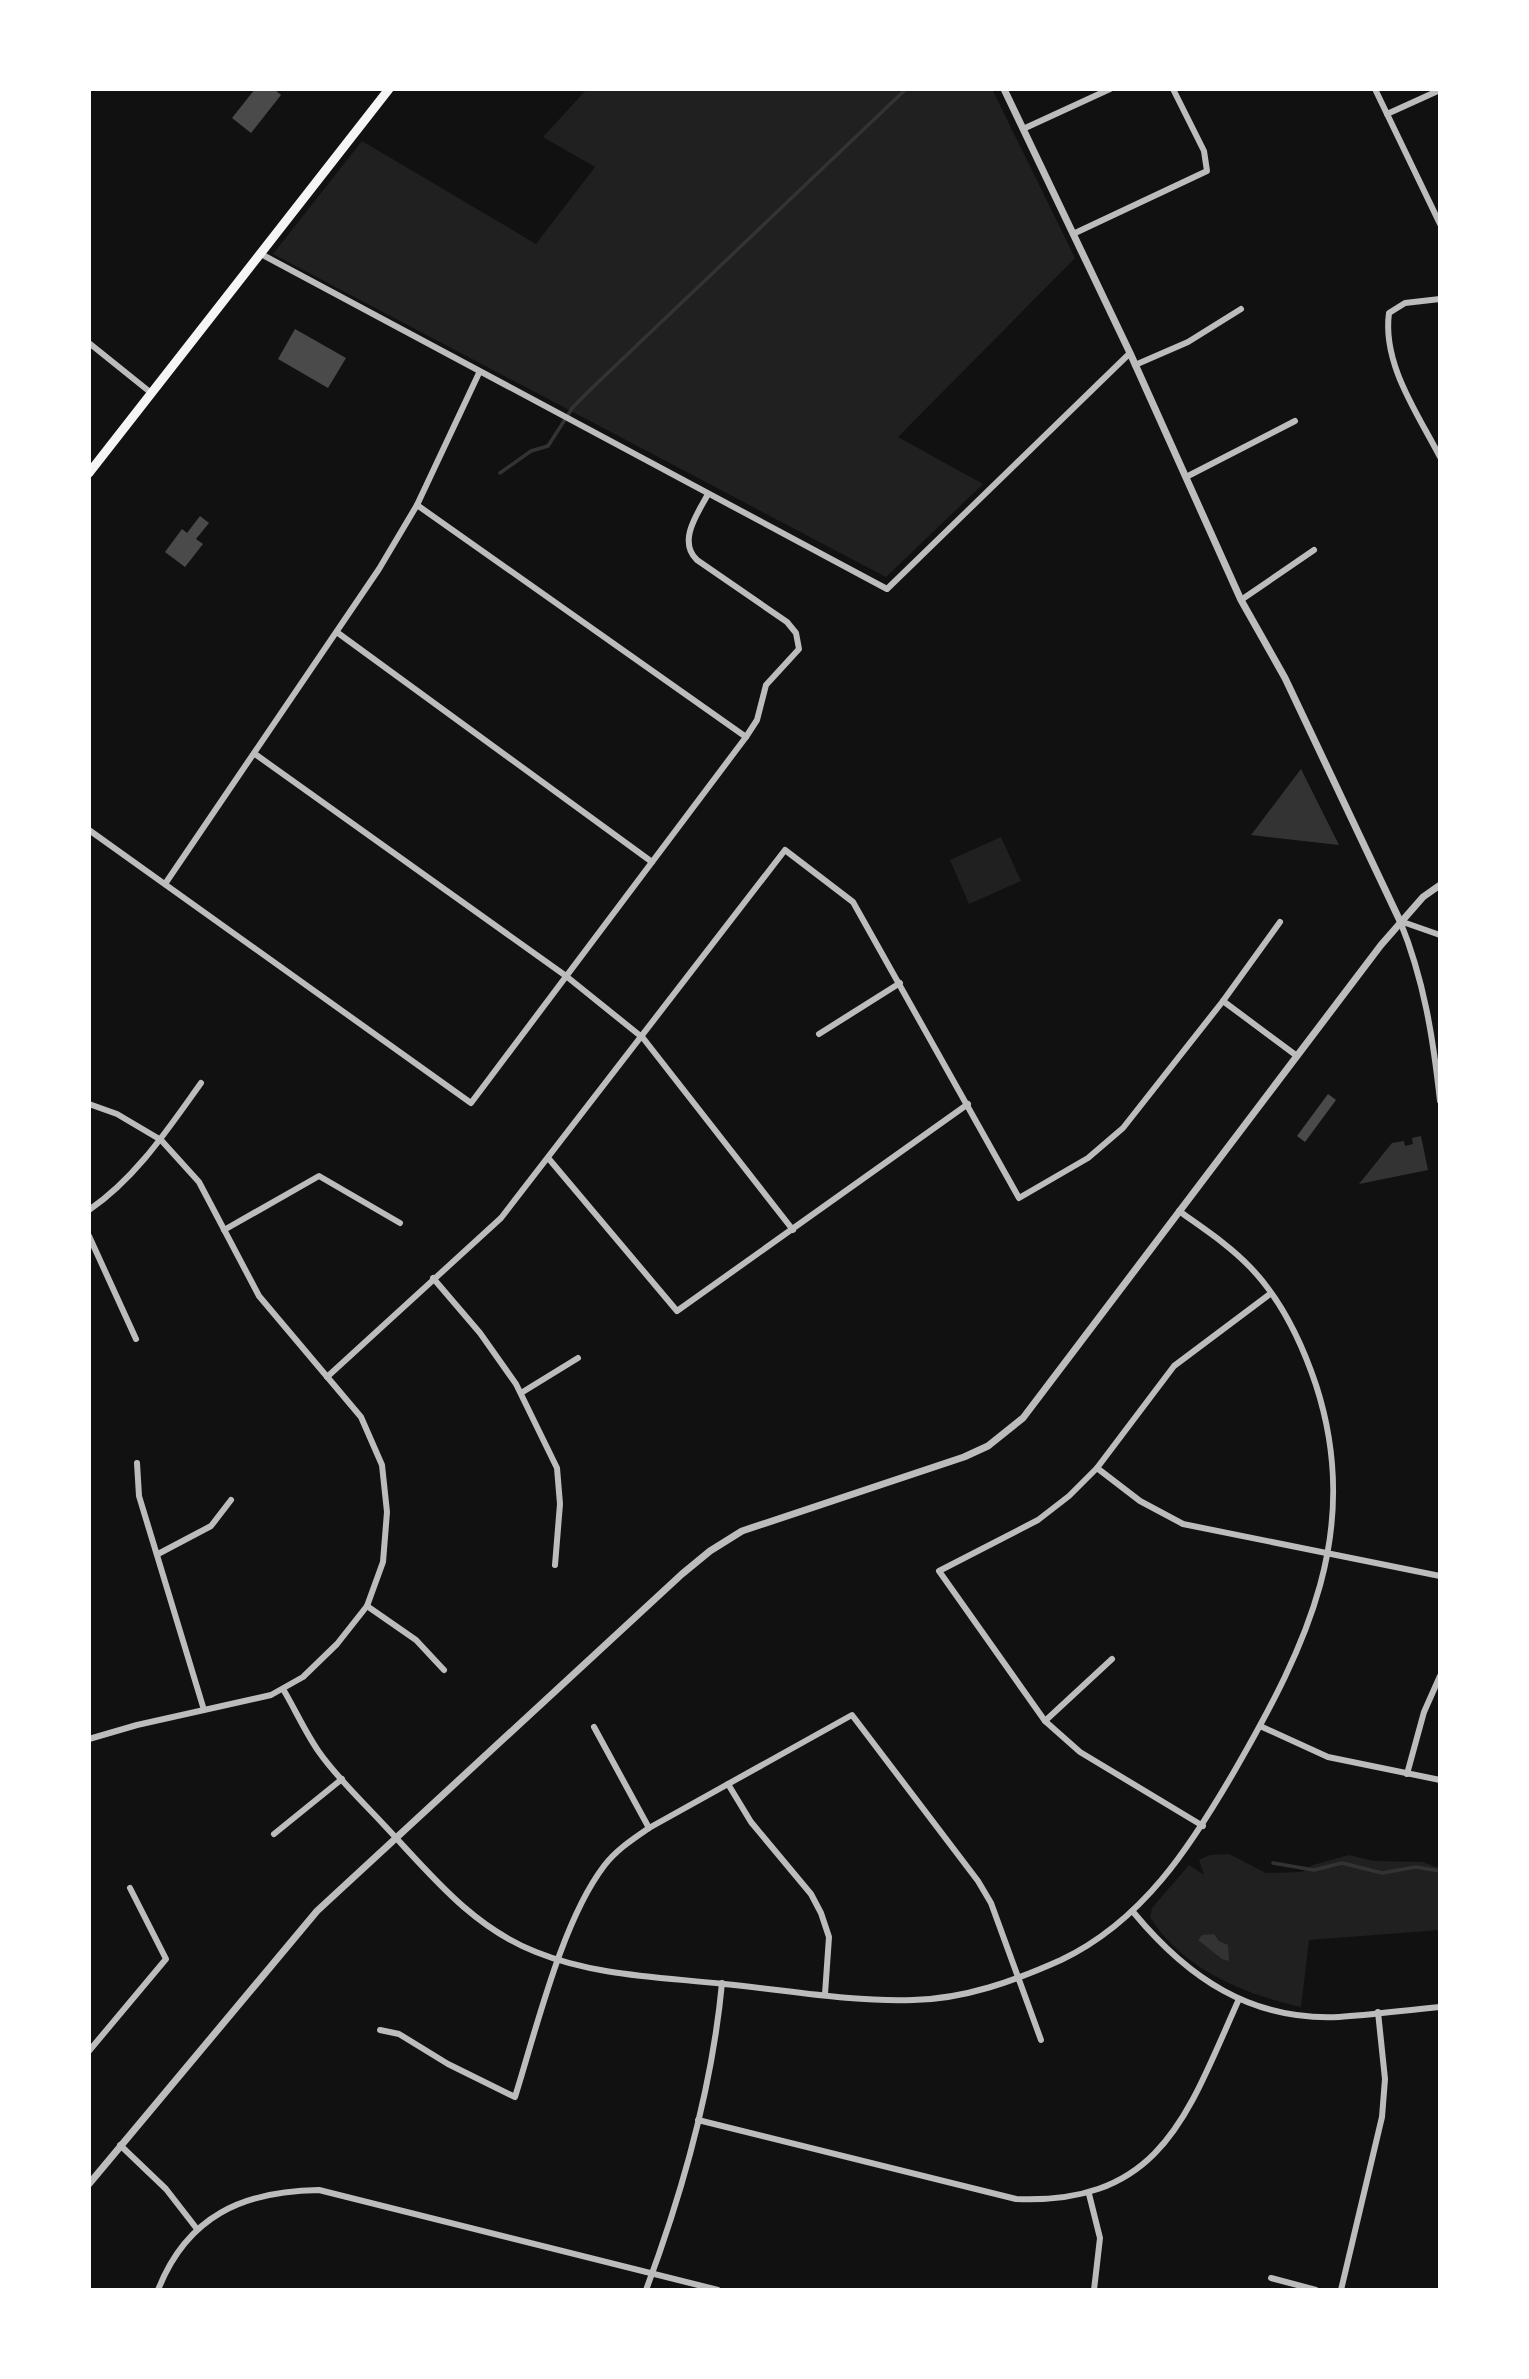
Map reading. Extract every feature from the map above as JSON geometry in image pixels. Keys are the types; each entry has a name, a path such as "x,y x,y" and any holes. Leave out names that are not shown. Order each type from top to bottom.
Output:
{"main road":[{"path":"89,473 389,89"}],"street":[{"path":"1004,89 1130,353 1241,600 1285,678 1400,921 1417,964 1427,1002 1440,1101"},
{"path":"1023,129 1110,89"},
{"path":"1073,234 1207,171 1204,151 1172,89"},
{"path":"1375,89 1440,224"},
{"path":"1387,114 1440,90"},
{"path":"261,254 887,589 1130,353"},
{"path":"1440,299 1405,303 1390,313 1387,328 1398,376 1440,457"},
{"path":"1135,365 1188,342 1241,309"},
{"path":"89,343 150,392"},
{"path":"165,884 338,633 416,505 479,373"},
{"path":"1186,477 1295,421"},
{"path":"89,830 471,1103 746,737 757,720 766,685 796,654 800,644 796,633 787,622 689,551 688,537 708,494"},
{"path":"416,505 746,737"},
{"path":"1241,600 1314,551"},
{"path":"338,633 652,862"},
{"path":"255,754 566,976 643,1038 793,1230"},
{"path":"327,1377 501,1218 643,1038 785,850 853,902 1019,1198 1088,1158 1123,1128 1223,1001 1280,922"},
{"path":"89,2184 317,1911 710,1551 742,1531 779,1516 964,1457 1005,1433 1034,1405 1400,921 1440,885"},
{"path":"1400,921 1440,935"},
{"path":"819,1034 900,983"},
{"path":"1223,1001 1297,1056"},
{"path":"89,1210 109,1196 161,1140 201,1083"},
{"path":"89,1104 117,1114 161,1140 199,1182 259,1296 361,1417 383,1465 387,1512 383,1562 367,1606 337,1644 303,1677 271,1695 89,1739"},
{"path":"549,1159 677,1311 968,1104"},
{"path":"224,1230 319,1176 400,1223"},
{"path":"283,1689 318,1751 462,1908 499,1935 558,1960 639,1976 915,2001 992,1988 1065,1958 1133,1913 1171,1870 1203,1826 1260,1726 1303,1640 1329,1552 1335,1490 1328,1424 1297,1337 1254,1270 1228,1246 1179,1211"},
{"path":"89,1236 136,1339"},
{"path":"433,1278 480,1333 521,1393 557,1468 560,1504 555,1564"},
{"path":"1203,1826 1080,1752 1045,1720 939,1571 1038,1520 1069,1496 1097,1468 1174,1366 1270,1294"},
{"path":"521,1393 578,1359"},
{"path":"137,1463 139,1496 204,1710"},
{"path":"1097,1468 1140,1502 1183,1524 1440,1576"},
{"path":"158,1555 211,1526 232,1500"},
{"path":"367,1606 416,1640 444,1670"},
{"path":"1045,1720 1112,1658"},
{"path":"1407,1774 1424,1712 1440,1675"},
{"path":"380,2030 399,2034 448,2064 516,2097 558,1960 603,1866 621,1847 649,1828 852,1715 978,1881 991,1903 1041,2040"},
{"path":"1260,1726 1328,1757 1440,1780"},
{"path":"594,1727 649,1828"},
{"path":"274,1834 342,1779"},
{"path":"728,1784 751,1822 811,1894 821,1913 829,1937 825,1994"},
{"path":"89,2051 166,1959 130,1888"},
{"path":"1133,1913 1183,1966 1208,1984 1270,2010 1339,2017 1440,2007"},
{"path":"646,2290 677,2206 716,2046 722,1983"},
{"path":"698,2120 1016,2199 1049,2199 1089,2194 1150,2158 1170,2138 1187,2114 1239,1999"},
{"path":"1341,2290 1382,2117 1385,2079 1378,2012"},
{"path":"120,2145 166,2189 197,2229"},
{"path":"158,2290 167,2266 182,2244 197,2229 233,2206 257,2196 286,2190 319,2190 719,2290"},
{"path":"1089,2194 1100,2238 1094,2290"},
{"path":"1271,2278 1315,2290"}],"shaded area":[{"path":"587,89 992,89 1075,258 898,437 983,484 886,577 273,254 362,141 536,244 595,167 543,137"},
{"path":"1301,769 1339,845 1251,835"},
{"path":"1001,837 1021,881 969,904 950,860"},
{"path":"1421,1136 1428,1170 1359,1184 1392,1143 1404,1141 1405,1146 1413,1144 1412,1138"},
{"path":"1229,1854 1266,1873 1302,1872 1313,1865 1349,1855 1374,1861 1422,1862 1440,1868 1440,1930 1309,1940 1301,2007 1258,1995 1216,1977 1197,1965 1163,1935 1150,1917 1152,1908 1189,1865 1204,1875 1199,1860 1210,1855"},
{"path":"1214,1934 1219,1941 1228,1945 1229,1961 1222,1959 1198,1940 1202,1935"}],"building":[{"path":"255,89 274,89 281,95 251,133 232,118"},
{"path":"295,329 346,358 328,388 278,359"},
{"path":"200,516 209,523 196,539 203,544 185,567 165,552 182,529 187,533"},
{"path":"1328,1094 1336,1100 1305,1142 1297,1136"}],"waterway":[{"path":"500,473 531,451 548,446 573,407 591,389 906,89"},
{"path":"1273,1863 1314,1870 1342,1863 1382,1873 1416,1867 1440,1871"}]}
